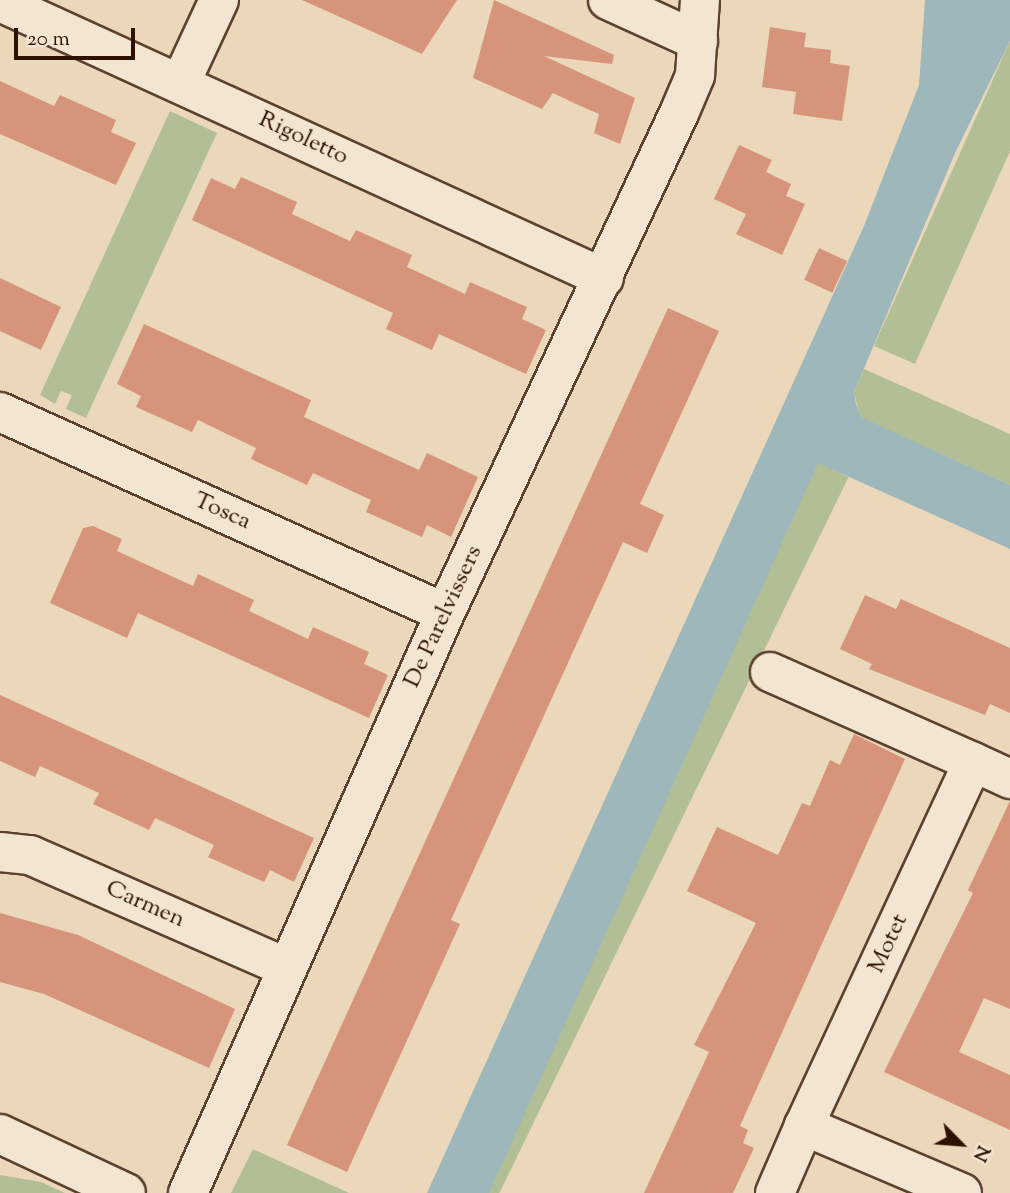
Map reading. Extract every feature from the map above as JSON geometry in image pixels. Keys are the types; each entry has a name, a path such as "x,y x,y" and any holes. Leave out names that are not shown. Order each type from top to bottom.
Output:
{"street":[{"path":"181,82 219,0"},
{"path":"608,0 698,41"},
{"name":"De Parelvissers","path":"188,1193 445,613 604,278 690,87 698,41 699,0"},
{"name":"Rigoletto","path":"0,2 181,82 604,278"},
{"name":"Tosca","path":"0,412 445,613"},
{"path":"770,672 1010,779"},
{"name":"Motet","path":"775,1193 973,762"},
{"name":"Carmen","path":"0,852 30,855 287,968"},
{"path":"804,1126 962,1193"},
{"path":"0,1134 127,1193"},
{"path":"0,1161 74,1169"}],"green space":[{"path":"1010,41 1010,151 915,364 874,346"},
{"path":"170,111 217,133 86,418 66,409 72,395 61,391 55,404 40,395"},
{"path":"864,369 1010,434 1010,485 860,417 854,392"},
{"path":"818,462 849,477 499,1193 487,1193 466,1183"},
{"path":"253,1149 349,1193 231,1193"},
{"path":"0,1175 41,1182 65,1193 0,1193"}],"water":[{"path":"925,0 1010,0 1010,41 956,151 854,392 861,417 1010,485 1010,549 818,463 489,1193 427,1193 864,226 919,85"}],"building":[{"path":"302,0 457,0 422,54"},
{"path":"494,0 614,55 612,64 544,56 635,98 620,144 594,133 599,114 553,93 542,109 473,78"},
{"path":"770,27 806,33 804,47 831,50 830,63 850,66 842,121 793,114 796,92 762,87"},
{"path":"0,81 54,106 60,95 116,120 111,132 136,143 116,185 0,134"},
{"path":"739,145 772,160 766,172 791,184 786,196 805,204 782,255 736,234 746,214 714,199"},
{"path":"241,177 297,202 292,214 350,241 356,230 412,255 407,267 465,294 470,282 527,307 522,319 546,330 526,374 439,334 432,350 386,329 393,313 192,220 211,178 235,189"},
{"path":"819,248 847,261 832,293 804,280"},
{"path":"0,278 61,307 41,350 0,331"},
{"path":"668,308 719,331 640,504 664,515 647,553 623,542 451,920 460,924 347,1172 287,1145"},
{"path":"144,324 311,400 304,417 419,470 427,453 478,477 451,537 427,525 422,537 366,512 371,500 313,473 307,485 251,459 256,448 198,420 192,432 136,407 141,396 117,384"},
{"path":"93,526 122,539 117,551 193,586 198,574 254,600 249,611 308,639 313,627 369,652 364,664 388,675 369,718 138,613 127,638 50,603 83,528"},
{"path":"865,595 896,609 901,599 1010,648 1010,713 990,704 985,715 869,669 872,664 840,649"},
{"path":"0,695 314,838 294,882 270,870 264,882 208,857 214,845 155,818 149,830 93,804 99,793 40,766 35,777 0,761"},
{"path":"854,734 905,759 740,1126 748,1130 743,1143 754,1148 733,1193 644,1193 709,1052 694,1045 756,923 687,891 717,827 778,855 802,803 810,806 830,760 840,765"},
{"path":"1010,801 1010,1009 984,998 959,1052 1010,1075 1010,1130 884,1072 973,893 968,890"},
{"path":"0,913 78,935 235,1009 209,1068 44,994 0,982"}]}
